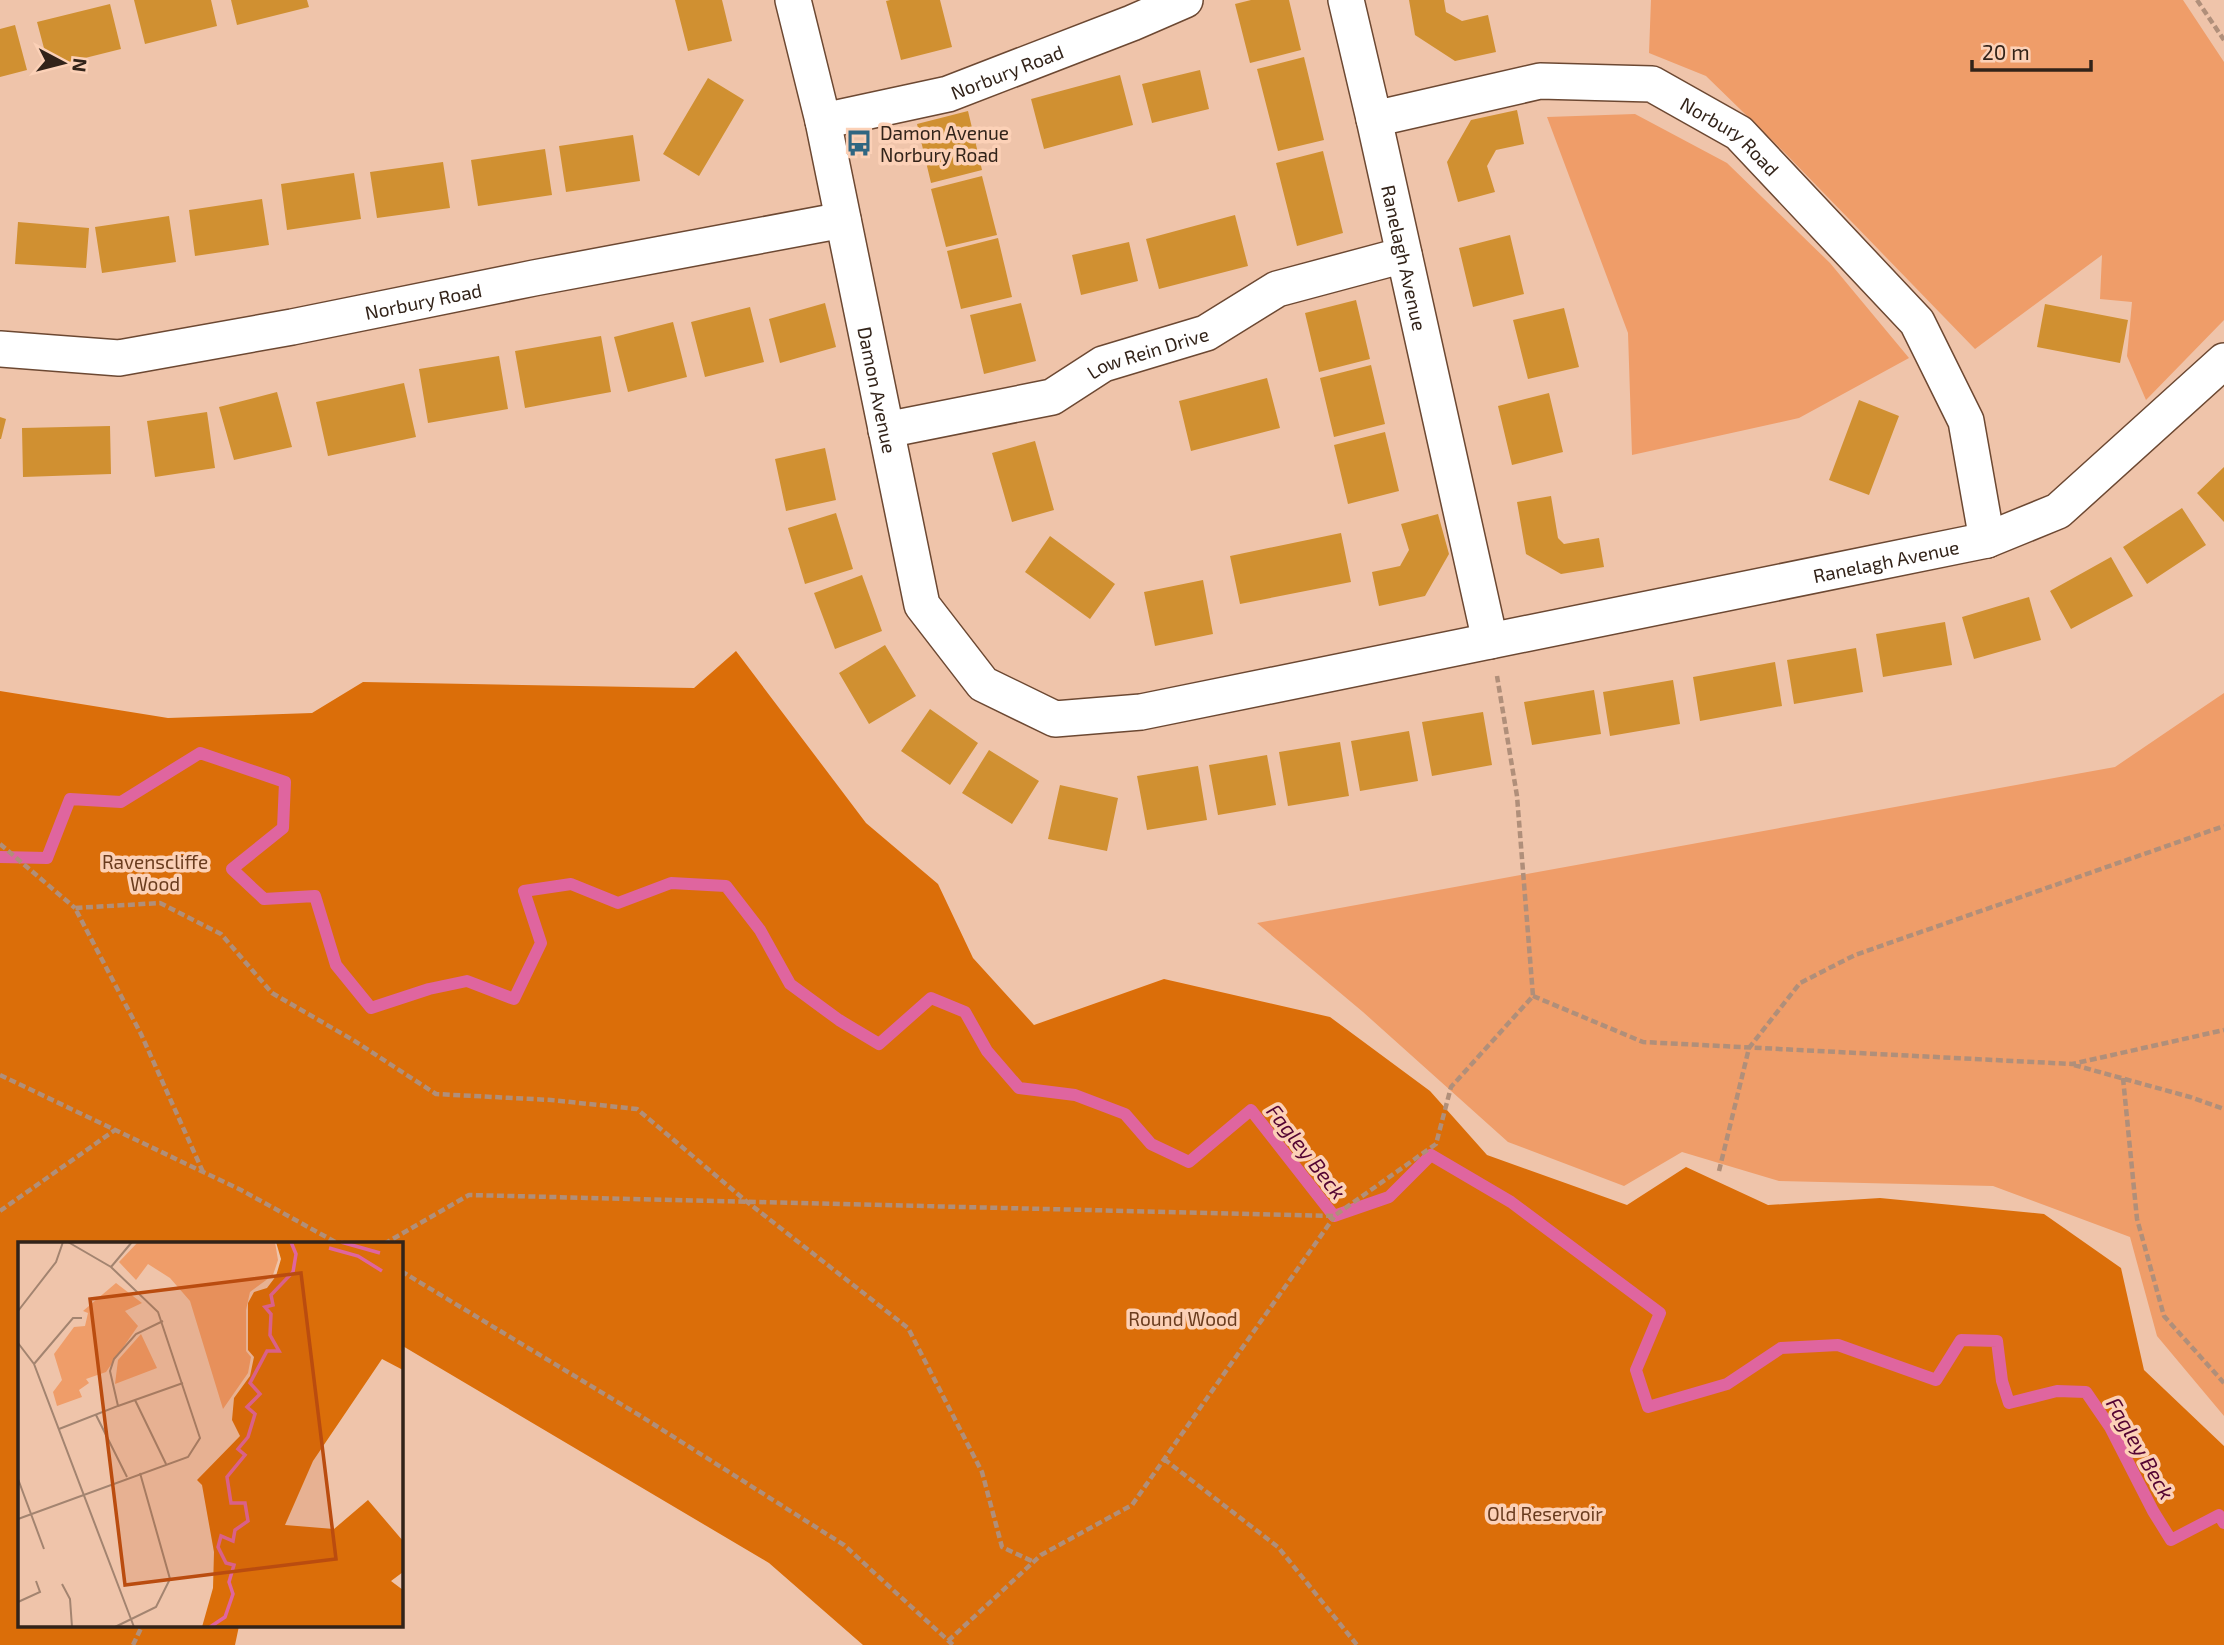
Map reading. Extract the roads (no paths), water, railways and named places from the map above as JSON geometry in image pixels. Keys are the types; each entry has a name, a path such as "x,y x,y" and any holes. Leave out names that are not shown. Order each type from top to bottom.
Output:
{"street":[{"name":"Damon Avenue","path":"793,0 823,121 922,605 984,684 1055,719"},
{"name":"Norbury Road","path":"823,121 948,94 1185,0"},
{"path":"1346,0 1374,118"},
{"name":"Norbury Road","path":"1374,118 1540,81 1652,84 1739,133 1917,322 1966,421 1987,540"},
{"name":"Ranelagh Avenue","path":"1374,118 1490,641"},
{"name":"Norbury Road","path":"0,349 119,358 843,220"},
{"name":"Low Rein Drive","path":"886,430 1052,397 1103,363 1206,333 1277,289 1404,256"},
{"name":"Ranelagh Avenue","path":"1055,719 1141,712 1987,540 2058,511 2224,361"}],"waterway":[{"name":"Fagley Beck","path":"0,857 47,858 70,799 121,802 200,753 285,782 283,828 232,869 264,899 315,896 336,965 371,1008 429,989 467,981 514,999 541,943 524,891 571,884 618,903 671,883 726,886 760,930 790,984 839,1020 879,1044 931,998 965,1012 987,1051 1019,1088 1075,1095 1125,1114 1151,1144 1189,1162 1251,1110 1334,1216 1389,1197 1431,1155 1511,1202 1660,1313 1636,1370 1648,1407 1727,1384 1781,1348 1838,1345 1936,1380 1961,1340 1997,1341 2002,1381 2009,1403 2057,1391 2086,1392 2110,1427 2171,1540 2219,1515 2224,1523"}],"place":[{"name":"Damon Avenue Norbury Road","path":"859,143"}],"park label":[{"name":"Ravenscliffe Wood","path":"155,872"},
{"name":"Round Wood","path":"1183,1318"},
{"name":"Old Reservoir","path":"1545,1513"}]}
